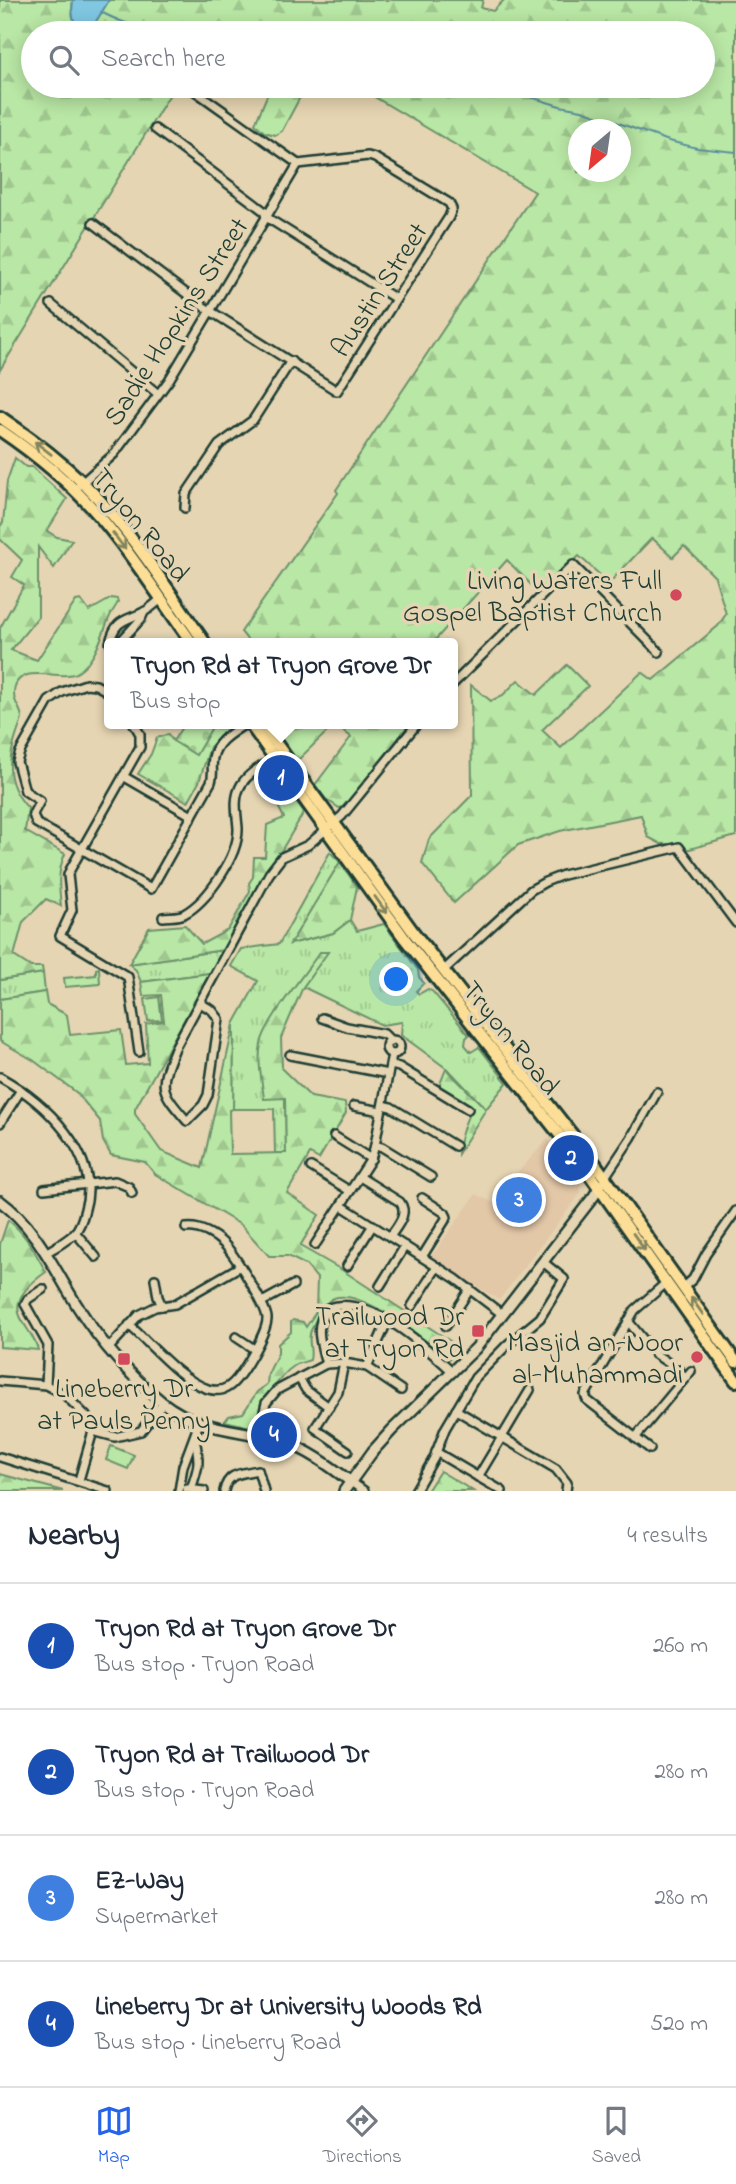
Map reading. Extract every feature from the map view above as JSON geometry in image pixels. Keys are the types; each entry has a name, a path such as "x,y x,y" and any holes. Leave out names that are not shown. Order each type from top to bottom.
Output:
{"main road":[{"name":"Tryon Road","path":"0,417 35,442 124,530 201,638"},
{"name":"Tryon Road","path":"0,430 78,486 188,638"},
{"name":"Tryon Road","path":"254,729 545,1098 736,1381"},
{"name":"Tryon Road","path":"265,729 441,986 602,1182 684,1287 736,1362"}],"street":[{"path":"205,98 298,164"},
{"path":"155,128 264,211 266,217 396,299"},
{"name":"Austin Street","path":"291,361 337,391 452,209 449,204 375,158 368,156 298,164"},
{"name":"Sadie Hopkins Street","path":"78,486 114,454 159,394 298,164"},
{"path":"93,223 209,311 291,361 253,420 219,445 186,494 185,508"},
{"path":"51,304 159,394"},
{"path":"458,680 573,565 659,652"},
{"path":"111,638 120,623 134,614 144,612 161,599"},
{"path":"124,638 144,612"},
{"path":"104,689 86,684 51,698 17,762 24,788 40,802 33,814 36,823 151,889 211,782 212,760 219,745 239,729"},
{"path":"137,729 141,744 68,875 72,910 60,936 128,977 139,1052"},
{"path":"200,1003 219,1018 208,1096 187,1121 168,1100 162,1082 175,1048 274,865 282,857 305,848 330,827 353,804 413,729"},
{"path":"163,917 183,915 203,898 231,860 238,830 234,809 240,787 254,771 275,758"},
{"path":"123,776 192,816"},
{"path":"443,971 531,890 545,882 679,847 736,923"},
{"path":"315,1245 371,1158 392,1054 386,1048 391,1041 384,1034 347,1027 322,1018"},
{"path":"290,1055 388,1074"},
{"path":"391,1065 399,1067 468,1109"},
{"path":"0,1077 34,1098 44,1108 73,1144 87,1174 87,1204 75,1232 47,1252"},
{"path":"0,1123 21,1090"},
{"path":"344,1491 391,1430 476,1348 602,1182 657,1092"},
{"path":"354,1106 391,1107 455,1146"},
{"path":"334,1136 371,1158"},
{"path":"375,1145 431,1177"},
{"path":"311,1167 351,1191"},
{"path":"360,1177 400,1202 404,1208 405,1213 390,1237"},
{"path":"44,1189 115,1181 129,1188 132,1193"},
{"path":"422,1198 447,1217 422,1257"},
{"path":"0,1200 25,1223 47,1252 78,1306 108,1349 163,1403 199,1423 286,1443 301,1449 364,1491"},
{"path":"342,1206 470,1289 502,1314"},
{"path":"684,1287 736,1211"},
{"path":"347,1266 373,1225"},
{"path":"129,1325 185,1376 208,1389 219,1391 235,1381 254,1349 268,1321 262,1302 225,1245 202,1230 186,1228"},
{"path":"75,1232 96,1257"},
{"path":"380,1286 405,1246"},
{"path":"415,1491 445,1429 475,1378 507,1345 540,1318 564,1279 543,1262"},
{"path":"108,1349 139,1315 175,1304 240,1267"},
{"path":"412,1306 437,1267"},
{"path":"155,1279 162,1306"},
{"path":"650,1449 585,1398 585,1395 635,1310 667,1282"},
{"path":"262,1302 293,1285"},
{"path":"43,1289 25,1304 48,1345 46,1385"},
{"path":"446,1326 470,1289"},
{"path":"327,1364 318,1326 328,1308 334,1306 369,1311 421,1342 453,1372"},
{"path":"628,1321 655,1354 679,1370 685,1378"},
{"path":"367,1367 387,1322"},
{"path":"236,1337 254,1349"},
{"path":"344,1363 338,1392 314,1428 348,1451"},
{"path":"258,1436 264,1410 277,1390 327,1364 344,1363 367,1367 401,1390"},
{"path":"635,1438 691,1371"},
{"path":"299,1378 306,1390 329,1406"},
{"path":"0,1381 46,1385 64,1394 86,1416 93,1432 79,1480"},
{"path":"478,1476 530,1390"},
{"path":"93,1432 115,1437 141,1431 163,1403"},
{"path":"456,1410 556,1469 567,1483 566,1491"},
{"path":"184,1489 180,1477 199,1423"},
{"path":"184,1489 198,1471 200,1460 195,1438"},
{"path":"436,1452 502,1491"},
{"path":"0,1457 108,1491"},
{"path":"224,1491 226,1481 230,1477 258,1471 264,1491"},
{"path":"184,1489 204,1491"}],"shaded area":[{"path":"548,1139 580,1184 581,1193 499,1300 430,1258 476,1194 507,1210 504,1192 516,1174"}],"green space":[{"path":"0,0 73,0 74,21 21,21 21,98 168,98 0,370"},
{"path":"109,0 483,0 481,8 493,11 504,0 736,0 736,836 686,850 682,844 661,844 648,837 641,815 560,831 518,845 454,903 422,863 429,839 472,795 471,685 491,701 503,695 518,680 536,695 567,665 588,686 542,730 561,748 642,672 653,680 718,626 726,614 715,577 684,546 673,557 652,538 609,583 579,556 539,593 507,560 437,638 246,638 241,632 338,493 336,490 535,192 376,98 715,98 715,21 96,21"},
{"path":"266,98 300,98 282,131 275,135 264,132 255,124"},
{"path":"15,458 26,467 32,467 67,499 47,531 57,537 72,540 54,568 38,547 38,617 11,650 37,660 76,601 81,600 89,611 112,598 118,602 90,661 78,672 71,675 30,675 22,677 16,683 14,698 22,719 10,765 14,786 28,808 25,831 65,854 59,886 61,906 46,899 23,922 14,956 31,967 42,967 43,973 0,980 0,628 24,585 12,577 22,560 0,539 0,526 3,523 7,481"},
{"path":"181,729 211,729 196,755 173,741"},
{"path":"208,729 227,729 210,747 199,782 188,802 138,774 151,754 157,738 168,734 173,741"},
{"path":"275,729 330,729 297,761"},
{"path":"341,729 405,729 346,806 339,808 326,799 315,785 351,737"},
{"path":"274,771 304,812 223,950 129,964 149,928 185,925 202,944 228,930 250,891 254,857 265,857 267,825 284,818 262,774"},
{"path":"330,852 340,862 291,944 333,933 350,920 357,931 384,924 418,970 424,983 416,991 419,994 428,989 433,992 469,1035 465,1045 471,1052 479,1047 507,1083 486,1109 450,1071 401,1035 402,1022 382,1025 303,987 327,952 276,1013 285,1098 286,1153 275,1153 274,1109 233,1109 234,1024 258,981 231,966 241,949 279,944"},
{"path":"340,862 357,887 350,920 333,933 290,944"},
{"path":"223,950 210,973 141,982 136,970 129,964"},
{"path":"320,952 328,952 303,987 281,1038 282,1069 311,1097 345,1103 346,1113 319,1159 310,1154 287,1193 319,1215 300,1246 342,1270 459,1347 447,1359 429,1343 382,1311 356,1299 334,1298 321,1311 310,1332 310,1360 296,1365 275,1385 254,1428 225,1421 229,1416 243,1413 257,1392 267,1384 268,1374 278,1353 278,1344 291,1332 291,1322 303,1322 306,1327 316,1312 317,1278 306,1265 288,1256 269,1256 241,1225 155,1174 145,1162 111,1155 103,1141 100,1121 77,1093 33,1060 0,1041 0,999 45,992 47,1004 67,1015 70,1035 121,1030 126,1065 148,1063 146,1024 164,1021 161,995 143,996 141,982 210,973 135,1109 135,1114 161,1151 202,1168 234,1024 233,1109 229,1110 230,1154 286,1153 285,1098 264,1099 260,1065 261,1044 277,1011"},
{"path":"99,968 100,984 65,987 64,978 96,975 96,969"},
{"path":"43,973 45,992 0,999 0,980"},
{"path":"159,997 162,1020 148,1021 145,999"},
{"path":"446,1069 486,1109 458,1154 459,1143 472,1108 440,1088"},
{"path":"8,1220 25,1237 46,1272 30,1285 21,1297 18,1309 38,1350 0,1347 0,1244"},
{"path":"111,1446 134,1455 128,1469 106,1460"},
{"path":"440,1471 473,1491 427,1491"},
{"path":"0,1474 63,1491 0,1491"}],"water":[{"path":"73,0 109,0 96,21 74,21"}],"waterway":[{"path":"101,12 122,21"},
{"path":"534,98 582,110 669,141 697,148 736,152"}],"place":[{"name":"Living Waters Full Gospel Baptist Church","path":"676,595"},
{"name":"Tryon Rd at Tryon Grove Dr","path":"281,778"},
{"name":"Tryon Rd at Trailwood Dr","path":"571,1158"},
{"name":"EZ-Way","path":"519,1200"},
{"name":"Trailwood Dr at Tryon Rd","path":"478,1331"},
{"name":"Masjid an-Noor al-Muhammadi","path":"697,1357"},
{"name":"Lineberry Dr at Pauls Penny","path":"124,1359"},
{"name":"Lineberry Dr at University Woods Rd","path":"274,1435"}]}
